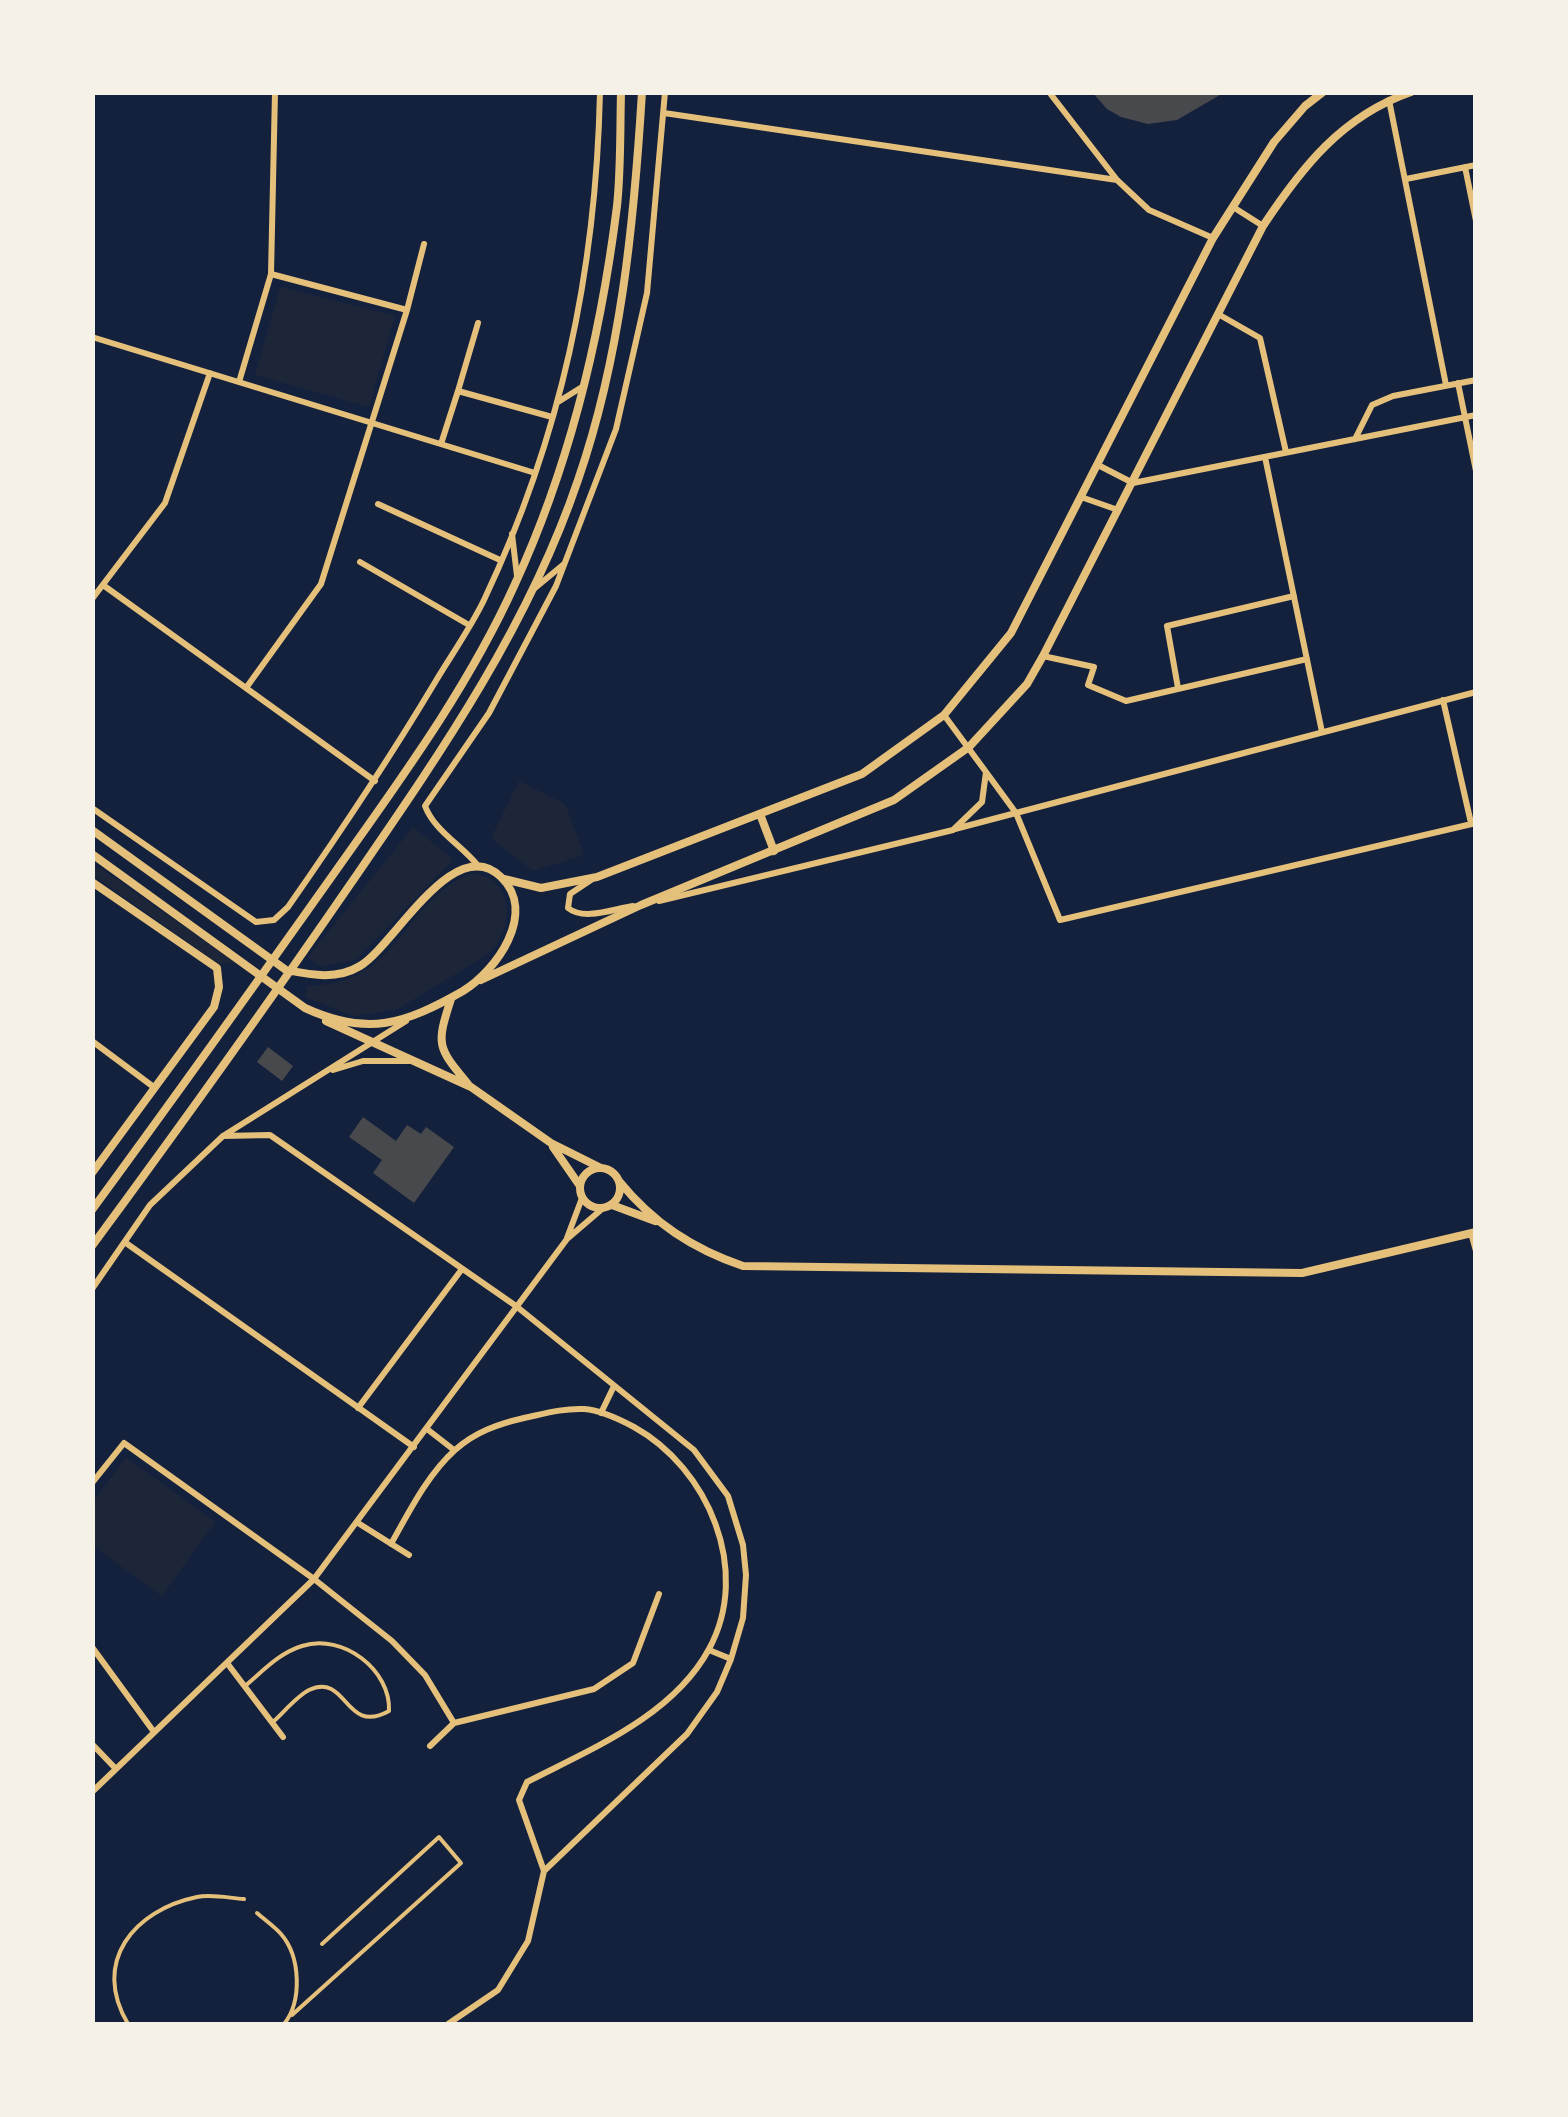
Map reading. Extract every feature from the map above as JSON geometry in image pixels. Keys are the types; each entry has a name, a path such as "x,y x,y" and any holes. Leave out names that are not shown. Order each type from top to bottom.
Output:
{"street":[{"path":"239,382 271,274 274,92"},
{"path":"92,808 256,922 274,920 288,907 376,781 484,602 535,474 572,356 588,265 598,179 600,92"},
{"path":"92,1210 244,1001 458,692 518,580 556,480 594,340 617,203 621,92"},
{"path":"92,1246 261,1014 463,716 534,589 578,480 614,346 635,206 642,92"},
{"path":"479,867 466,850 430,821 425,806 489,713 565,564 616,429 647,293 665,92"},
{"path":"1049,92 1118,180 1149,210 1213,238"},
{"path":"92,830 286,970 324,976 361,966 448,876 479,867 504,879 541,888 596,877 862,774 944,715 1012,632 1213,238 1274,142 1305,106 1323,92"},
{"path":"92,1289 150,1205 223,1136 368,1043 481,980 641,905 894,800 969,748 1026,684 1264,226 1299,172 1364,114 1411,92"},
{"path":"1389,100 1446,386"},
{"path":"664,112 1118,180"},
{"path":"1406,179 1476,165"},
{"path":"1465,167 1476,221"},
{"path":"1233,206 1264,226"},
{"path":"246,688 322,584 424,244"},
{"path":"271,274 407,310"},
{"path":"1218,314 1260,338 1286,452"},
{"path":"441,444 478,323"},
{"path":"92,336 535,474"},
{"path":"92,599 165,502 210,373"},
{"path":"1354,440 1372,405 1392,396 1476,380"},
{"path":"1458,383 1476,471"},
{"path":"557,403 582,386"},
{"path":"458,391 552,417"},
{"path":"1098,465 1133,482 1476,415"},
{"path":"1265,457 1322,732"},
{"path":"1081,497 1119,510"},
{"path":"378,504 500,560"},
{"path":"512,532 518,580"},
{"path":"360,562 469,625"},
{"path":"534,589 565,564"},
{"path":"103,585 376,781"},
{"path":"1178,688 1167,626 1294,596"},
{"path":"1042,656 1094,667 1088,685 1126,701 1307,659"},
{"path":"596,877 570,894 568,908 573,913 641,905 953,830 1476,692"},
{"path":"944,715 1016,814 1060,920 1474,824 1444,700"},
{"path":"953,830 982,802 986,772"},
{"path":"760,814 774,851"},
{"path":"93,855 305,1008 368,1043 471,1087 550,1143 612,1172 659,1222 700,1251 743,1266 1302,1273 1473,1233 1476,1251"},
{"path":"481,980 506,947 514,929 512,894 504,879"},
{"path":"92,882 216,968 219,987 214,1007 92,1174"},
{"path":"451,998 440,1040 446,1058 471,1087"},
{"path":"305,1008 356,1026 382,1025 421,1012"},
{"path":"92,1041 155,1088"},
{"path":"322,1073 363,1060 410,1061"},
{"path":"223,1136 270,1135 516,1306 694,1450 728,1496 744,1544 746,1575 743,1618 717,1692 686,1734 544,1871"},
{"path":"550,1143 580,1186 582,1198 566,1239"},
{"path":"580,1186 585,1175 601,1168"},
{"path":"92,1792 314,1580 566,1239 620,1194 620,1180"},
{"path":"582,1198 590,1206 659,1222"},
{"path":"126,1243 414,1447"},
{"path":"358,1408 462,1268"},
{"path":"601,1413 614,1386"},
{"path":"390,1544 454,1450 496,1425 557,1410 585,1409 629,1424 662,1445 687,1469 721,1539 723,1612 709,1650 678,1690 643,1720 527,1782 519,1800 544,1871 528,1940 498,1990 448,2024"},
{"path":"427,1429 454,1450"},
{"path":"92,1482 124,1443 392,1641 425,1674 454,1722"},
{"path":"358,1522 408,1555"},
{"path":"430,1746 454,1722 594,1689 633,1663 659,1594"},
{"path":"92,1647 154,1732"},
{"path":"709,1650 731,1659"},
{"path":"227,1663 283,1738"},
{"path":"92,1744 116,1769"}],"lane":[{"path":"244,1686 280,1655 306,1644 332,1644 361,1657 381,1676 390,1695 389,1711 374,1719 358,1716 338,1692 324,1686 307,1690 272,1723"},
{"path":"284,2024 461,1864 439,1837 322,1944"},
{"path":"128,2024 116,1994 116,1968 124,1944 138,1923 168,1905 202,1896 244,1899"},
{"path":"257,1913 283,1936 293,1957 296,1985 292,2015"}],"shaded area":[{"path":"280,287 395,316 369,407 255,375"},
{"path":"519,781 565,804 584,855 533,871 491,838"},
{"path":"413,827 452,858 451,862 356,960 321,966 307,958"},
{"path":"95,867 236,963 218,964 93,875"},
{"path":"469,874 496,883 506,905 503,932 487,955 398,1009 353,1016 305,997 307,986 338,982 381,958 427,904"},
{"path":"126,1457 215,1522 162,1596 93,1546 93,1502"}],"building":[{"path":"1092,92 1225,92 1177,120 1148,124 1107,109"},
{"path":"268,1047 293,1066 282,1081 257,1062"},
{"path":"363,1117 396,1141 407,1125 421,1134 426,1127 454,1147 414,1203 373,1173 382,1160 349,1137"}]}
